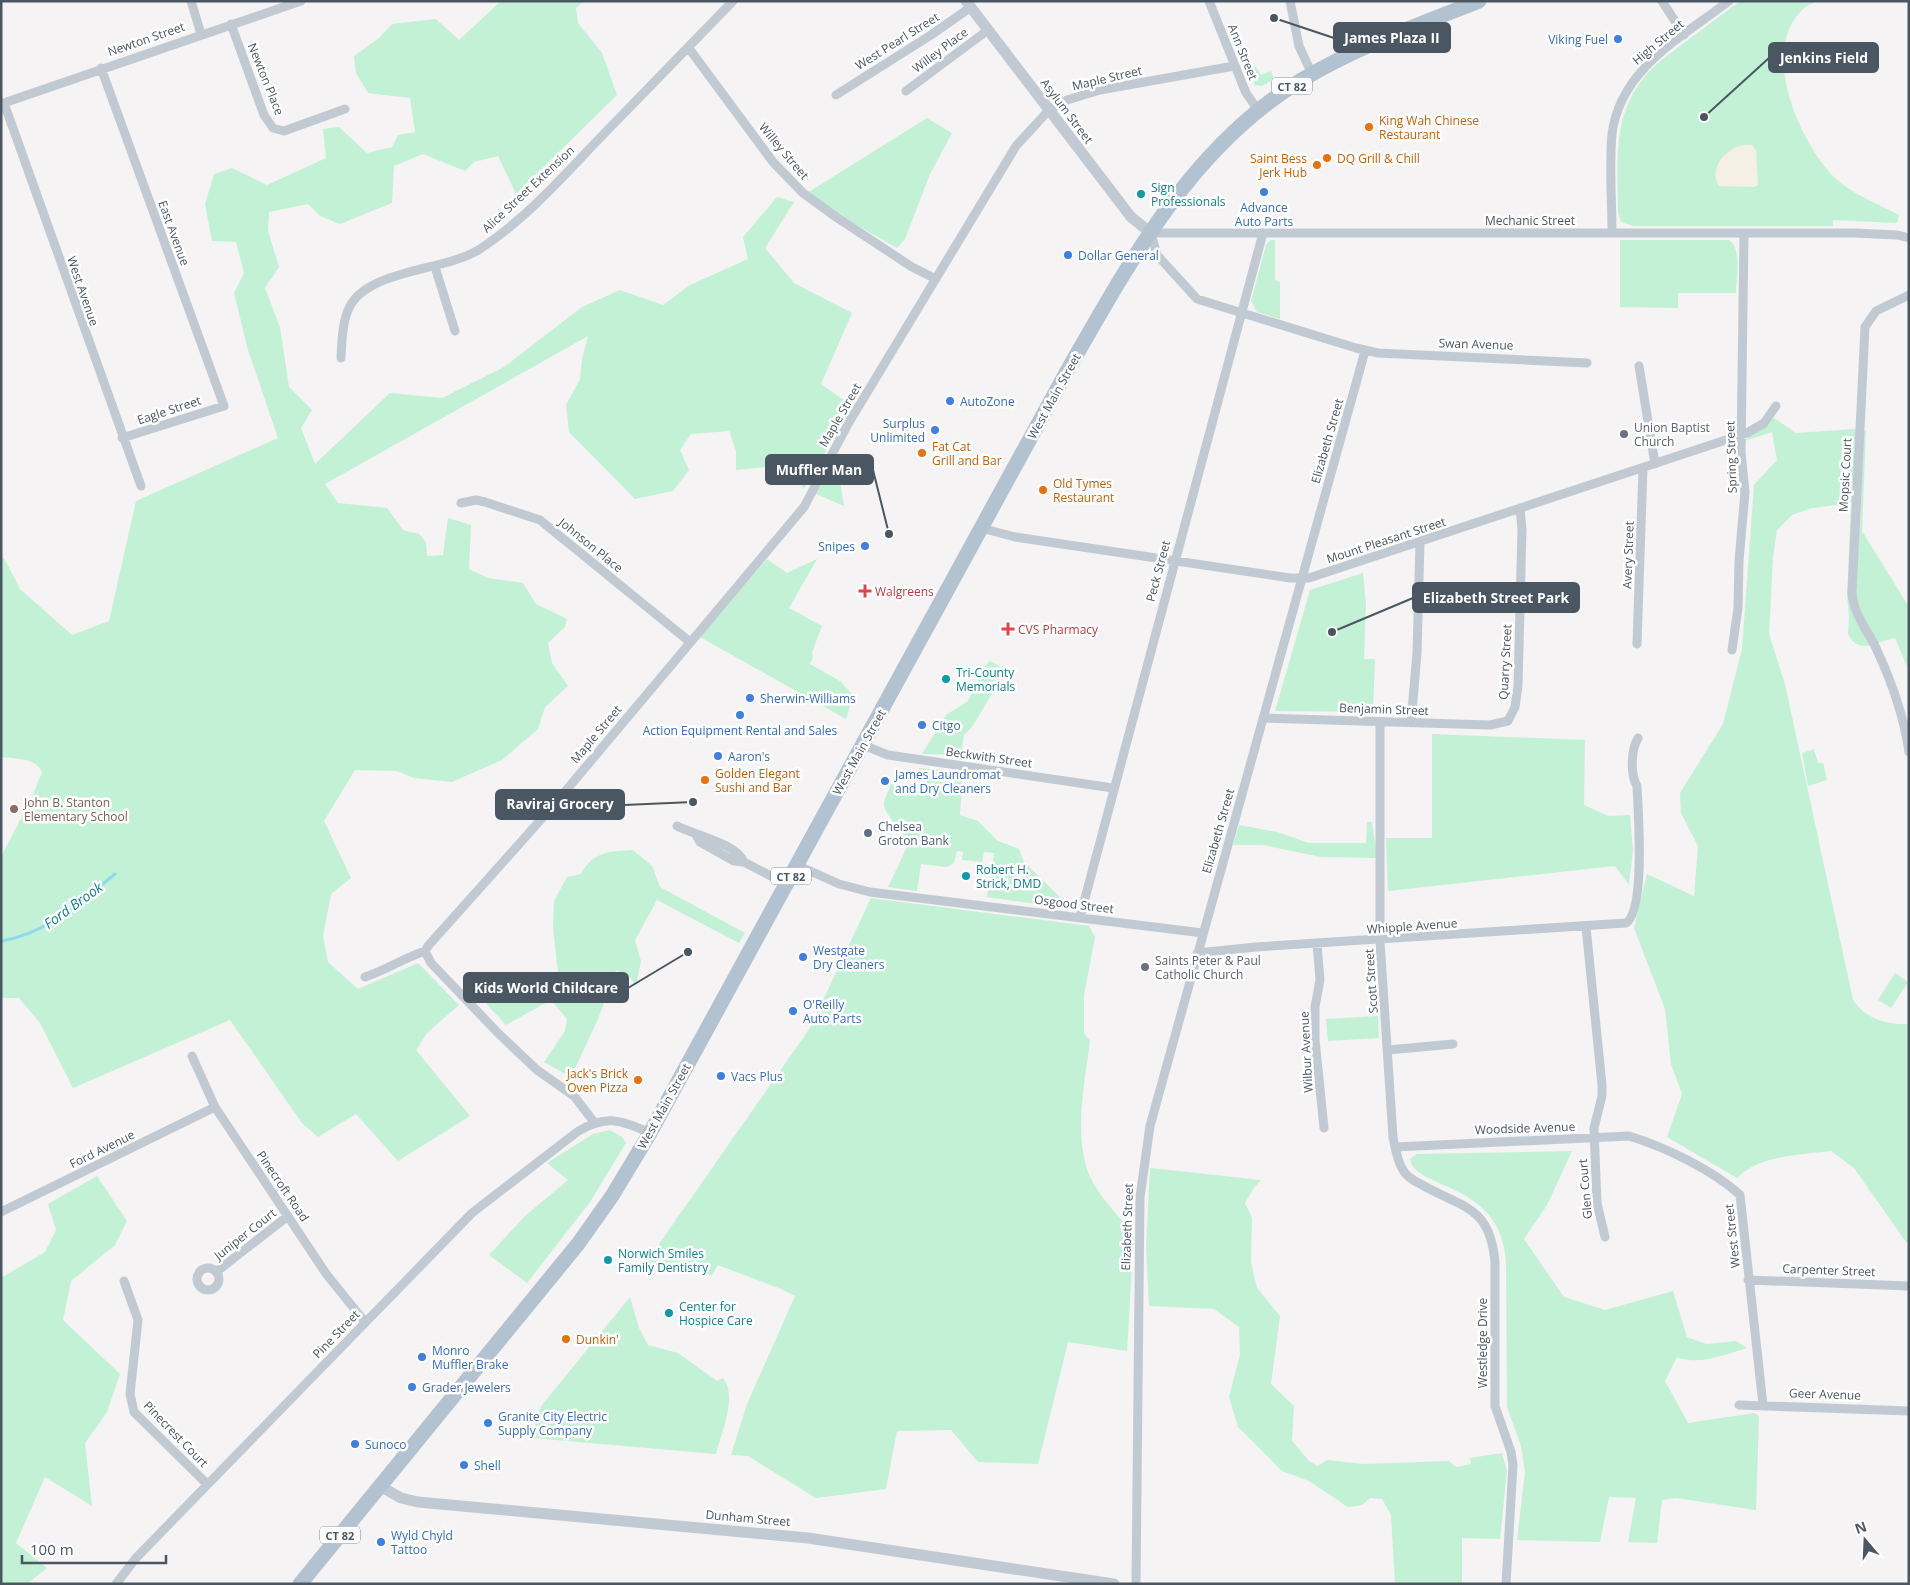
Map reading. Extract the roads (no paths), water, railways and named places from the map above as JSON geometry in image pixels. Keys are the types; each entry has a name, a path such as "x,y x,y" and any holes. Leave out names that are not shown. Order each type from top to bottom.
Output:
{"main road":[{"name":"West Main Street","path":"300,1584 578,1244 612,1196 650,1133 1094,325 1151,232 1208,158 1258,110 1312,74 1371,45 1471,3"}],"street":[{"path":"191,1 201,34"},
{"name":"Newton Street","path":"2,104 101,68 301,1"},
{"name":"Alice Street Extension","path":"341,358 344,328 350,306 354,300 383,281 435,267 477,251 496,239 569,170 734,1"},
{"name":"Ann Street","path":"1209,1 1246,93 1258,110"},
{"path":"1290,1 1299,46 1312,74"},
{"path":"1662,1 1684,35"},
{"name":"High Street","path":"1612,233 1612,143 1619,107 1629,87 1641,70 1730,1"},
{"name":"Asylum Street","path":"968,4 1130,217 1151,232"},
{"name":"West Pearl Street","path":"836,95 931,35 968,4"},
{"name":"Newton Place","path":"231,24 264,114 273,128 284,131 345,109"},
{"name":"Willey Place","path":"906,91 988,30"},
{"name":"Willey Street","path":"688,47 774,162 803,193 866,237 936,279"},
{"name":"Maple Street","path":"365,977 390,968 411,956 425,951 546,813 804,507 848,424 1016,146 1049,110 1066,100 1100,90 1234,66"},
{"name":"East Avenue","path":"101,68 224,406"},
{"name":"West Avenue","path":"2,104 141,486"},
{"path":"1151,232 1157,256 1192,296 1200,301 1365,351"},
{"name":"Mechanic Street","path":"1151,232 1878,233 1909,238"},
{"name":"Peck Street","path":"1080,917 1263,233"},
{"name":"Spring Street","path":"1732,650 1738,608 1739,561 1746,492 1741,435 1744,233"},
{"path":"435,267 456,331"},
{"name":"Mopsic Court","path":"1909,295 1876,311 1868,320 1864,331 1852,592 1855,608 1876,648 1895,697 1909,752"},
{"name":"Swan Avenue","path":"1365,351 1587,363"},
{"name":"Elizabeth Street","path":"1136,1584 1141,1181 1153,1110 1365,351"},
{"path":"1639,366 1655,464"},
{"name":"Eagle Street","path":"122,438 224,406"},
{"name":"Mount Pleasant Street","path":"982,528 1015,538 1301,579 1316,576 1420,542 1741,435 1762,424 1776,406"},
{"name":"Avery Street","path":"1638,644 1643,468"},
{"name":"Johnson Place","path":"461,503 476,500 540,520 690,642"},
{"name":"Quarry Street","path":"1504,723 1515,710 1518,686 1522,528 1520,508"},
{"path":"1412,723 1417,653 1420,542"},
{"name":"Benjamin Street","path":"1263,718 1490,725 1504,723"},
{"name":"Scott Street","path":"1380,722 1380,940 1395,1147"},
{"name":"Whipple Avenue","path":"1197,953 1618,925 1629,922 1633,913 1640,864 1637,786 1633,772 1634,746 1638,738"},
{"name":"Beckwith Street","path":"863,745 888,755 1113,788"},
{"path":"678,826 696,835 704,835 721,849 739,854 744,862 786,884"},
{"name":"Osgood Street","path":"797,865 839,884 870,892 1203,933"},
{"name":"Woodside Avenue","path":"1395,1147 1594,1138 1594,1124 1603,1089 1586,927"},
{"name":"Wilbur Avenue","path":"1317,944 1320,980 1316,1007 1315,1040 1324,1128"},
{"path":"425,951 432,963 499,1034 537,1070 574,1096 594,1122 626,1122 650,1133"},
{"path":"1388,1050 1453,1044"},
{"name":"Pinecroft Road","path":"192,1056 215,1107 327,1275 366,1322"},
{"name":"Ford Avenue","path":"1,1212 215,1107"},
{"name":"Pine Street","path":"116,1584 136,1558 472,1213 577,1132 594,1122"},
{"name":"West Street","path":"1594,1138 1629,1136 1659,1145 1730,1186 1740,1195 1763,1405"},
{"name":"Glen Court","path":"1594,1138 1598,1210 1605,1237"},
{"name":"Westledge Drive","path":"1395,1147 1400,1165 1405,1173 1430,1189 1470,1209 1486,1228 1492,1245 1495,1262 1495,1406 1511,1452 1513,1465 1506,1584"},
{"name":"Juniper Court","path":"216,1272 288,1216"},
{"name":"Carpenter Street","path":"1748,1280 1909,1286"},
{"name":"Pinecrest Court","path":"124,1281 138,1320 130,1394 134,1412 208,1484"},
{"name":"Geer Avenue","path":"1739,1405 1909,1411"},
{"name":"Dunham Street","path":"380,1486 401,1498 418,1502 790,1536 1114,1584"}],"waterway":[{"name":"Ford Brook","path":"1,941 33,932 48,924 76,906 115,874"}],"place":[{"name":"James Plaza II","path":"1274,18"},
{"name":"Viking Fuel","path":"1618,39"},
{"name":"Jenkins Field","path":"1704,117"},
{"name":"King Wah Chinese Restaurant","path":"1369,127"},
{"name":"DQ Grill & Chill","path":"1327,158"},
{"name":"Saint Bess Jerk Hub","path":"1317,165"},
{"name":"Advance Auto Parts","path":"1264,192"},
{"name":"Sign Professionals","path":"1141,194"},
{"name":"Dollar General","path":"1068,255"},
{"name":"AutoZone","path":"950,401"},
{"name":"Surplus Unlimited","path":"935,430"},
{"name":"Union Baptist Church","path":"1624,434"},
{"name":"Fat Cat Grill and Bar","path":"922,453"},
{"name":"Old Tymes Restaurant","path":"1043,490"},
{"name":"Muffler Man","path":"889,534"},
{"name":"Snipes","path":"865,546"},
{"name":"Walgreens","path":"865,591"},
{"name":"CVS Pharmacy","path":"1008,629"},
{"name":"Elizabeth Street Park","path":"1332,632"},
{"name":"Tri-County Memorials","path":"946,679"},
{"name":"Sherwin-Williams","path":"750,698"},
{"name":"Action Equipment Rental and Sales","path":"740,715"},
{"name":"Citgo","path":"922,725"},
{"name":"Aaron's","path":"718,756"},
{"name":"Golden Elegant Sushi and Bar","path":"705,780"},
{"name":"James Laundromat and Dry Cleaners","path":"885,781"},
{"name":"Raviraj Grocery","path":"693,802"},
{"name":"John B. Stanton Elementary School","path":"14,809"},
{"name":"Chelsea Groton Bank","path":"868,833"},
{"name":"Robert H. Strick, DMD","path":"966,876"},
{"name":"Kids World Childcare","path":"688,952"},
{"name":"Westgate Dry Cleaners","path":"803,957"},
{"name":"Saints Peter & Paul Catholic Church","path":"1145,967"},
{"name":"O'Reilly Auto Parts","path":"793,1011"},
{"name":"Vacs Plus","path":"721,1076"},
{"name":"Jack's Brick Oven Pizza","path":"638,1080"},
{"name":"Norwich Smiles Family Dentistry","path":"608,1260"},
{"name":"Center for Hospice Care","path":"669,1313"},
{"name":"Dunkin'","path":"566,1339"},
{"name":"Monro Muffler Brake","path":"422,1357"},
{"name":"Grader Jewelers","path":"412,1387"},
{"name":"Granite City Electric Supply Company","path":"488,1423"},
{"name":"Sunoco","path":"355,1444"},
{"name":"Shell","path":"464,1465"},
{"name":"Wyld Chyld Tattoo","path":"381,1542"}]}
